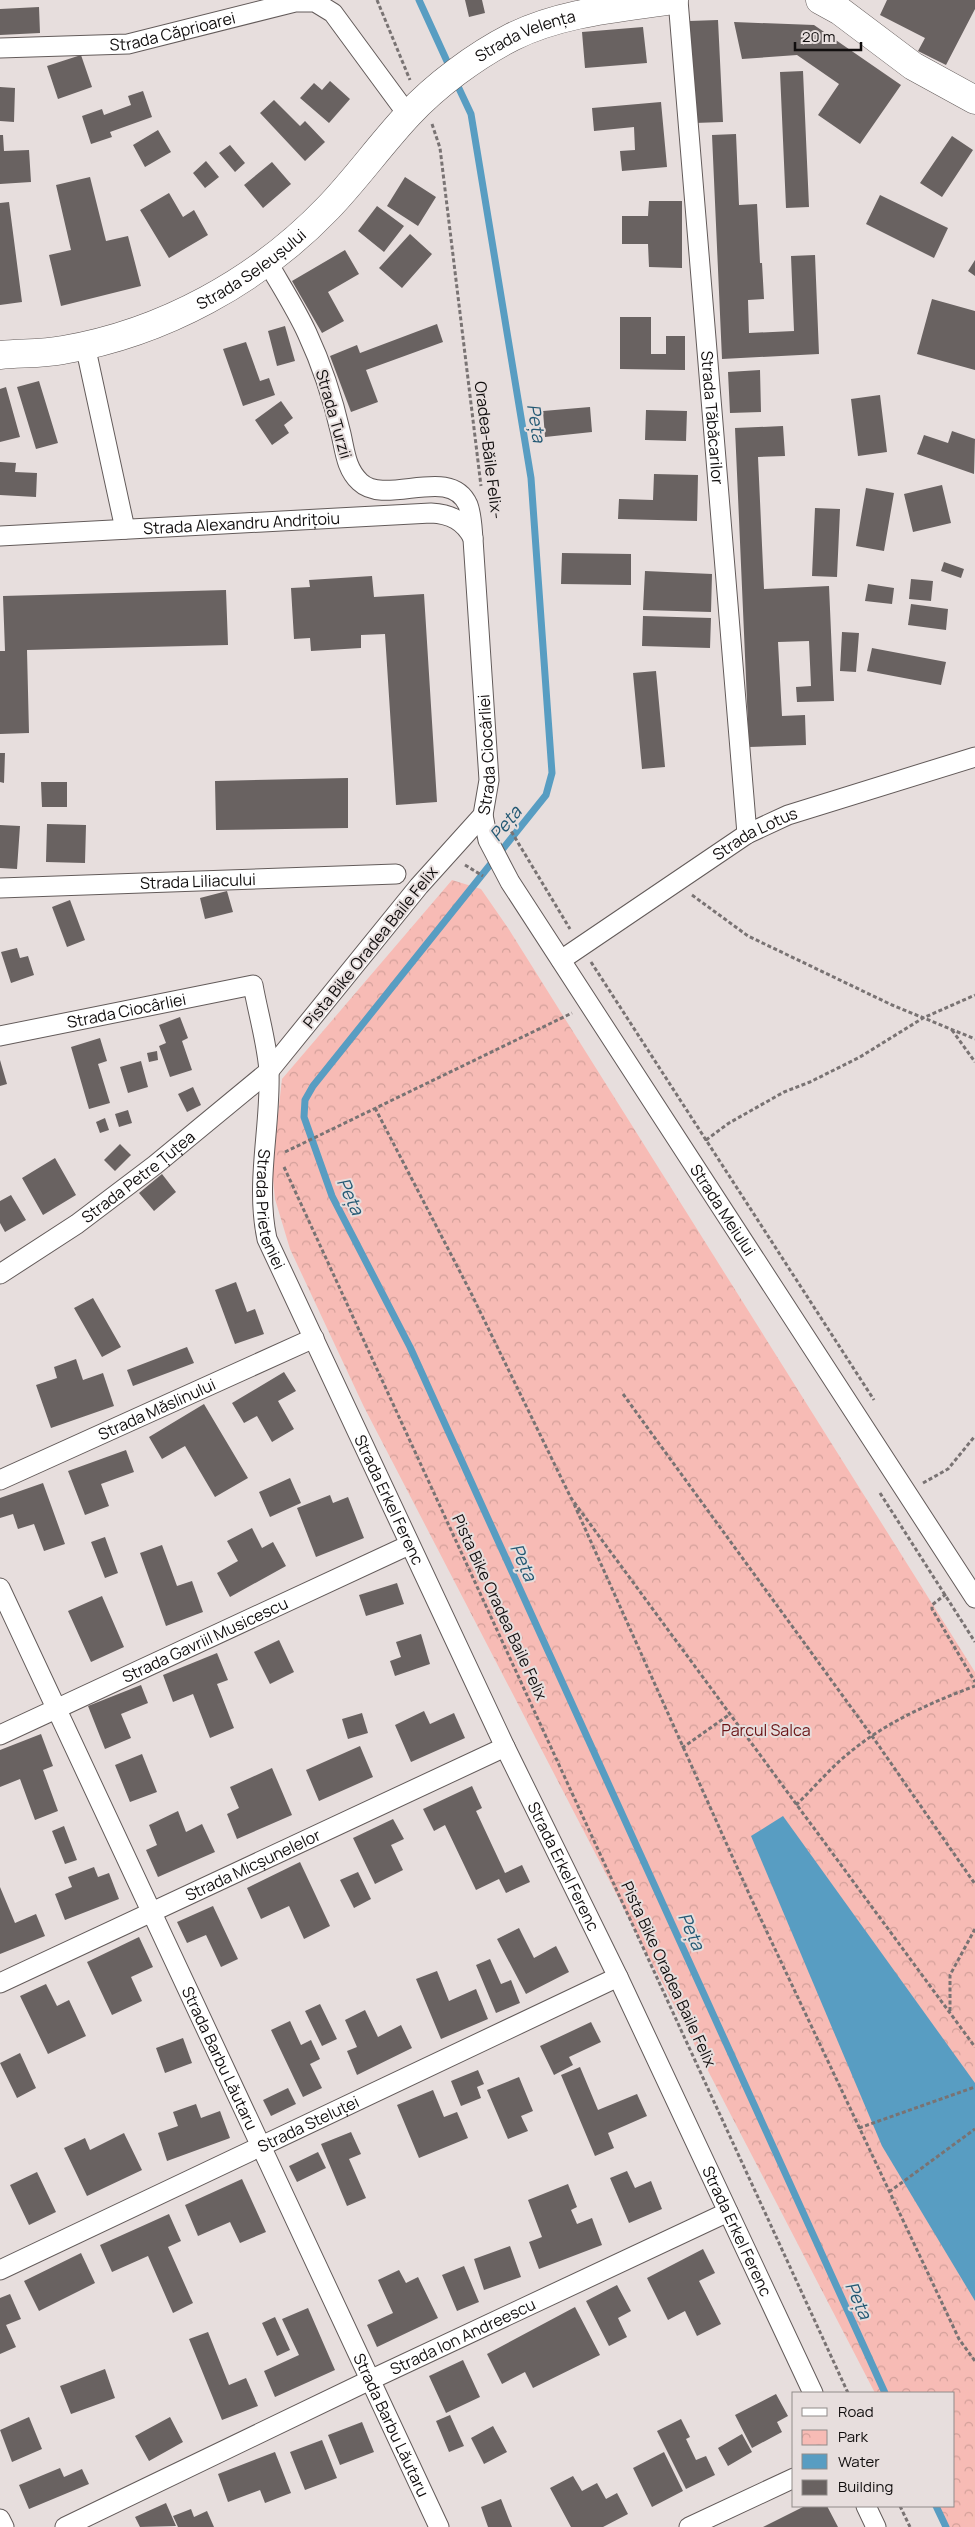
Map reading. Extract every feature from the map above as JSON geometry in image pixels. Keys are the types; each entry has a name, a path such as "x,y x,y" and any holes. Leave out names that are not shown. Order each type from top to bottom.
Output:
{"main road":[{"name":"Strada Velența","path":"444,82 512,37 544,23 591,13 674,0"},
{"path":"834,4 913,66 975,100"},
{"name":"Strada Seleușului","path":"0,355 62,350 128,333 173,315 215,295 268,263 329,208 414,109 444,82"}],"street":[{"name":"Strada Tăbăcarilor","path":"678,0 747,834"},
{"name":"Strada Căprioarei","path":"0,48 128,44 295,2 315,2 334,13 414,109"},
{"name":"Strada Turzii","path":"268,263 307,332 327,381 345,456 352,473 371,490 434,486 456,493 463,498 468,506 473,539"},
{"path":"85,345 125,529"},
{"name":"Strada Alexandru Andrițoiu","path":"0,536 442,513 458,519 468,528 473,539"},
{"name":"Strada Ciocârliei","path":"268,1071 419,886 483,815 489,780 473,539"},
{"name":"Strada Lotus","path":"561,960 747,834 788,815 975,757"},
{"name":"Strada Meiului","path":"483,815 488,840 510,882 975,1598"},
{"name":"Strada Liliacului","path":"0,888 396,874"},
{"name":"Strada Ciocârliei","path":"0,1036 253,984"},
{"name":"Strada Prieteniei","path":"253,984 268,1071 262,1218 267,1239 314,1338"},
{"name":"Strada Petre Țuțea","path":"0,1274 77,1224 155,1165 268,1071"},
{"name":"Strada Măslinului","path":"0,1480 314,1338"},
{"name":"Strada Erkel Ferenc","path":"314,1338 409,1545 505,1747 618,1977 813,2392"},
{"name":"Strada Gavriil Musicescu","path":"0,1735 409,1545"},
{"name":"Strada Barbu Lăutaru","path":"0,1588 58,1708 440,2527"},
{"name":"Strada Micșunelelor","path":"0,1983 505,1747"},
{"name":"Strada Steluței","path":"0,2270 618,1977"},
{"name":"Strada Ion Andreescu","path":"64,2527 370,2380 728,2212"},
{"path":"689,2527 792,2479"},
{"path":"866,2507 876,2527"},
{"path":"0,2519 4,2527"}],"path":[{"name":"Oradea-Băile Felix-","path":"377,0 414,109 434,129 440,148 481,490"},
{"path":"506,823 581,947 878,1406"},
{"name":"Pista Bike Oradea Baile Felix","path":"457,866 463,864"},
{"path":"677,881 695,898 748,936 923,1018 975,1039"},
{"path":"686,1155 751,1110 860,1057 923,1018 975,995"},
{"path":"301,1144 588,1004"},
{"path":"952,1030 975,1062"},
{"path":"375,1108 471,1293 571,1498 682,1748 859,2128 958,2339 975,2361"},
{"name":"Pista Bike Oradea Baile Felix","path":"283,1164 848,2392"},
{"path":"622,1394 872,1736 975,1884"},
{"path":"906,1493 948,1469 975,1436"},
{"path":"921,1473 930,1487"},
{"path":"571,1498 975,2047"},
{"path":"964,1582 932,1605 932,1609 975,1682"},
{"path":"796,1805 848,1753 872,1736 918,1708 975,1686"},
{"path":"682,1748 730,1714"},
{"path":"950,2012 950,1975 975,1929"},
{"path":"859,2128 975,2087"},
{"path":"889,2192 975,2129"},
{"path":"900,2507 910,2527"}],"green space":[{"name":"Parcul Salca","path":"452,880 481,889 508,928 975,1672 975,2527 945,2527 934,2507 955,2507 955,2392 874,2392 364,1407 290,1249 275,1199 272,1168 282,1079"}],"water":[{"path":"783,1816 975,2083 975,2301 882,2146 751,1836"}],"building":[{"path":"465,0 482,0 485,13 469,17"},
{"path":"887,0 975,0 975,9 946,65 918,51 925,38 880,15"},
{"path":"39,7 40,33 0,35 0,9"},
{"path":"718,20 723,122 694,123 689,21"},
{"path":"734,22 814,25 901,85 860,144 818,115 839,84 797,55 742,59"},
{"path":"643,27 647,63 585,68 582,32"},
{"path":"81,55 92,87 58,99 47,66"},
{"path":"803,71 809,207 786,208 780,72"},
{"path":"330,81 350,99 329,123 300,98 314,83 322,90"},
{"path":"0,87 15,88 14,122 0,121"},
{"path":"143,91 152,117 110,132 112,137 91,144 82,116 102,109 104,115 131,105 128,96"},
{"path":"274,100 300,126 305,121 325,142 305,161 260,113"},
{"path":"661,102 667,167 622,171 620,151 635,150 634,127 594,131 592,108"},
{"path":"158,130 171,152 145,167 133,145"},
{"path":"736,134 739,205 757,204 760,263 762,263 764,299 748,300 749,333 794,331 791,256 815,255 819,354 722,359 712,135"},
{"path":"0,135 3,135 4,151 29,150 31,182 0,184"},
{"path":"952,136 973,150 942,197 920,183"},
{"path":"230,145 245,163 235,172 219,153"},
{"path":"206,161 219,177 205,188 193,173"},
{"path":"272,162 291,184 263,208 244,185"},
{"path":"90,177 106,241 128,236 141,286 61,306 49,255 71,250 56,185"},
{"path":"405,177 436,197 418,226 387,206"},
{"path":"169,193 183,217 194,210 208,235 169,258 140,210"},
{"path":"880,195 948,228 934,258 866,224"},
{"path":"649,201 682,201 682,268 649,267 648,244 622,244 622,216 648,216"},
{"path":"9,202 22,302 0,305 0,203"},
{"path":"377,206 404,226 384,252 358,231"},
{"path":"410,234 432,254 402,288 379,268"},
{"path":"345,250 359,274 328,292 344,321 322,333 292,281"},
{"path":"975,260 975,276 968,271"},
{"path":"932,299 975,311 975,370 917,354"},
{"path":"620,317 651,317 651,354 666,354 666,336 685,336 685,370 620,369"},
{"path":"437,324 443,342 366,370 378,402 351,412 330,356 357,345 360,353"},
{"path":"285,326 295,361 277,366 268,331"},
{"path":"246,342 260,381 269,378 275,395 243,406 223,349"},
{"path":"760,370 761,412 730,413 728,372"},
{"path":"39,381 58,443 36,449 17,387"},
{"path":"6,387 20,437 0,442 0,389"},
{"path":"880,395 887,452 858,456 851,399"},
{"path":"281,401 293,418 284,425 289,433 272,445 255,420"},
{"path":"590,407 592,432 545,437 543,411"},
{"path":"646,410 687,411 686,441 645,440"},
{"path":"783,426 785,456 758,457 764,589 829,586 834,701 797,702 796,687 811,686 809,641 778,642 782,716 805,715 806,745 749,747 735,428"},
{"path":"952,431 975,439 974,474 917,454 924,435 948,443"},
{"path":"0,462 16,463 15,472 37,473 36,497 0,495"},
{"path":"654,474 698,475 697,521 618,519 619,499 653,500"},
{"path":"942,485 951,523 913,532 904,494"},
{"path":"866,488 894,493 884,551 856,546"},
{"path":"815,508 840,509 837,577 812,576"},
{"path":"562,553 631,554 631,585 561,584"},
{"path":"944,562 964,569 961,578 941,571"},
{"path":"645,571 712,574 711,612 643,610"},
{"path":"372,576 374,597 424,594 437,802 396,805 385,634 361,635 361,648 311,651 310,638 294,639 291,588 310,587 309,580"},
{"path":"911,579 933,581 931,601 909,599"},
{"path":"868,584 894,588 892,604 865,601"},
{"path":"226,590 228,645 27,650 29,733 0,734 0,651 5,651 3,596"},
{"path":"911,604 948,609 946,630 908,625"},
{"path":"643,616 711,618 710,648 642,646"},
{"path":"842,632 859,633 856,672 840,671"},
{"path":"872,648 946,662 941,685 867,671"},
{"path":"656,671 665,767 642,769 633,673"},
{"path":"0,753 5,753 4,783 0,782"},
{"path":"348,778 348,828 216,830 215,781"},
{"path":"41,782 67,782 67,807 42,807"},
{"path":"47,824 86,825 85,863 46,862"},
{"path":"0,825 20,826 17,869 0,868"},
{"path":"227,891 233,912 205,919 200,898"},
{"path":"70,900 85,940 67,947 52,907"},
{"path":"17,948 20,958 28,956 34,975 11,983 1,952"},
{"path":"180,1017 188,1038 182,1041 192,1070 170,1077 159,1046 166,1043 159,1025"},
{"path":"100,1038 107,1061 98,1064 110,1103 89,1109 71,1047"},
{"path":"157,1051 158,1060 149,1062 147,1053"},
{"path":"0,1060 7,1084 0,1086"},
{"path":"141,1061 148,1087 128,1093 120,1067"},
{"path":"193,1087 201,1105 187,1112 178,1094"},
{"path":"128,1110 132,1123 119,1127 115,1114"},
{"path":"105,1118 109,1130 100,1133 96,1122"},
{"path":"120,1144 131,1155 115,1171 104,1160"},
{"path":"55,1158 76,1195 43,1215 22,1178"},
{"path":"162,1174 176,1192 154,1211 139,1193"},
{"path":"11,1195 26,1220 5,1232 0,1223 0,1201"},
{"path":"236,1282 247,1312 255,1309 264,1334 235,1344 215,1290"},
{"path":"93,1298 121,1347 102,1357 74,1308"},
{"path":"187,1347 194,1363 133,1386 127,1370"},
{"path":"76,1359 83,1380 103,1373 114,1406 51,1428 36,1385 57,1378 54,1367"},
{"path":"284,1372 296,1391 278,1401 294,1429 272,1442 257,1416 244,1423 232,1403"},
{"path":"204,1404 248,1478 215,1497 185,1446 162,1459 149,1437"},
{"path":"126,1450 134,1472 101,1484 109,1506 85,1515 68,1471"},
{"path":"290,1478 301,1503 270,1517 259,1492"},
{"path":"43,1483 65,1544 44,1551 34,1524 18,1529 13,1514 0,1518 0,1498"},
{"path":"330,1495 333,1503 348,1497 364,1538 316,1557 297,1508"},
{"path":"252,1528 262,1548 273,1542 286,1566 230,1597 217,1573 238,1561 227,1541"},
{"path":"105,1537 118,1573 105,1578 91,1542"},
{"path":"162,1545 177,1586 192,1581 203,1612 166,1626 140,1553"},
{"path":"397,1583 404,1604 366,1616 359,1595"},
{"path":"102,1596 124,1647 91,1662 68,1611"},
{"path":"421,1634 430,1664 395,1676 390,1661 401,1657 396,1642"},
{"path":"279,1640 294,1672 270,1684 254,1652"},
{"path":"217,1653 228,1680 217,1684 234,1728 210,1738 193,1694 173,1702 163,1675"},
{"path":"141,1685 148,1703 121,1714 131,1738 105,1749 88,1706"},
{"path":"424,1711 430,1724 454,1713 465,1738 411,1762 395,1725"},
{"path":"362,1713 368,1733 348,1739 342,1719"},
{"path":"41,1734 53,1766 43,1770 58,1811 35,1820 20,1779 0,1787 0,1750"},
{"path":"360,1746 373,1777 319,1801 306,1770"},
{"path":"142,1754 157,1792 130,1802 115,1765"},
{"path":"272,1768 292,1815 237,1839 227,1814 239,1808 230,1787"},
{"path":"472,1786 482,1808 476,1811 505,1873 522,1865 530,1882 506,1893 499,1879 476,1890 445,1825 434,1831 423,1809"},
{"path":"178,1811 186,1832 202,1824 215,1852 158,1877 146,1850 157,1845 149,1825"},
{"path":"393,1819 404,1839 391,1845 403,1870 375,1884 353,1838"},
{"path":"64,1826 77,1860 65,1864 52,1831"},
{"path":"300,1862 330,1926 304,1939 289,1906 261,1919 247,1888"},
{"path":"94,1867 98,1877 109,1873 119,1899 65,1920 55,1894 72,1887 68,1877"},
{"path":"358,1872 371,1899 354,1908 340,1880"},
{"path":"0,1887 15,1923 36,1914 45,1936 0,1954"},
{"path":"213,1906 238,1959 221,1967 206,1935 187,1943 177,1922"},
{"path":"519,1928 534,1958 556,1946 569,1972 526,1994 497,1939"},
{"path":"139,1937 153,1967 131,1977 142,2001 112,2015 87,1962"},
{"path":"490,1959 501,1984 511,1980 520,2003 496,2013 476,1965"},
{"path":"437,1971 449,2001 476,1989 488,2019 441,2039 416,1979"},
{"path":"46,1984 57,2006 69,2000 86,2036 48,2054 20,1996"},
{"path":"320,2004 337,2039 322,2046 305,2011"},
{"path":"365,2010 378,2037 401,2025 412,2048 357,2075 347,2051 357,2047 345,2020"},
{"path":"290,2021 301,2045 311,2040 320,2059 310,2064 322,2088 303,2097 271,2030"},
{"path":"591,2022 601,2042 569,2057 573,2065 554,2075 540,2046"},
{"path":"183,2038 192,2063 165,2073 156,2048"},
{"path":"20,2053 36,2088 17,2098 0,2063"},
{"path":"580,2067 598,2110 637,2094 647,2116 608,2133 614,2148 595,2156 561,2075"},
{"path":"478,2070 484,2084 477,2087 481,2098 461,2106 451,2081"},
{"path":"519,2077 533,2111 521,2116 528,2131 508,2139 487,2090"},
{"path":"288,2088 296,2104 271,2116 263,2100"},
{"path":"433,2090 444,2117 457,2112 468,2138 419,2158 397,2105"},
{"path":"196,2104 201,2118 220,2111 230,2138 167,2161 158,2133 178,2126 173,2112"},
{"path":"351,2132 361,2154 349,2159 366,2198 347,2206 321,2144"},
{"path":"124,2133 142,2170 87,2196 64,2148 85,2138 90,2150"},
{"path":"318,2152 326,2168 297,2182 289,2166"},
{"path":"627,2171 635,2188 651,2181 662,2209 629,2223 610,2178"},
{"path":"37,2172 56,2212 29,2225 10,2185"},
{"path":"242,2179 266,2232 240,2243 230,2222 198,2236 185,2205"},
{"path":"568,2184 577,2207 571,2210 577,2224 592,2218 602,2245 539,2269 529,2242 542,2237 528,2200"},
{"path":"169,2214 181,2241 168,2247 193,2303 173,2313 148,2256 112,2272 100,2245"},
{"path":"510,2246 521,2277 484,2290 474,2259"},
{"path":"703,2249 715,2273 699,2281 721,2324 697,2336 685,2311 668,2320 647,2278"},
{"path":"81,2253 95,2283 39,2311 24,2281"},
{"path":"464,2266 479,2302 457,2311 442,2275"},
{"path":"399,2270 406,2283 418,2277 438,2318 377,2347 367,2325 393,2313 378,2280"},
{"path":"617,2285 631,2311 618,2318 627,2337 609,2346 586,2301"},
{"path":"10,2294 21,2319 6,2325 16,2347 0,2354 0,2298"},
{"path":"575,2307 600,2355 533,2388 525,2372 502,2384 487,2354"},
{"path":"308,2308 335,2370 275,2397 264,2371 299,2355 282,2319"},
{"path":"275,2317 290,2350 277,2356 262,2323"},
{"path":"208,2332 229,2385 246,2378 258,2406 222,2420 189,2339"},
{"path":"463,2360 480,2397 446,2413 429,2376"},
{"path":"105,2369 115,2398 71,2414 60,2386"},
{"path":"776,2394 788,2416 777,2422 782,2432 752,2448 735,2415"},
{"path":"450,2415 464,2446 449,2452 436,2421"},
{"path":"29,2417 42,2449 12,2462 0,2430"},
{"path":"170,2417 183,2442 149,2461 135,2436"},
{"path":"681,2419 690,2437 686,2439 696,2460 706,2456 715,2475 686,2489 657,2431"},
{"path":"362,2422 374,2452 340,2465 328,2435"},
{"path":"493,2426 507,2452 484,2464 471,2438"},
{"path":"742,2434 752,2452 728,2466 718,2448"},
{"path":"322,2440 337,2478 305,2490 290,2452"},
{"path":"275,2452 291,2493 265,2503 260,2490 228,2502 218,2474"},
{"path":"664,2452 683,2491 652,2507 633,2468"},
{"path":"60,2468 64,2477 82,2469 89,2484 29,2509 19,2485"},
{"path":"573,2476 582,2491 597,2483 606,2499 617,2493 628,2514 603,2527 571,2527 550,2488"},
{"path":"501,2499 512,2527 488,2527 481,2507"},
{"path":"166,2503 176,2526 140,2527 135,2517"},
{"path":"803,2507 828,2507 838,2527 763,2527"},
{"path":"191,2509 194,2517 207,2511 214,2527 178,2527 173,2516"}],"waterway":[{"name":"Peța","path":"419,0 451,70"},
{"name":"Peța","path":"455,80 471,114 531,478 552,773 546,795 313,1086 305,1100 304,1117 332,1196 410,1347 885,2392"},
{"name":"Peța","path":"936,2507 946,2527"}]}
